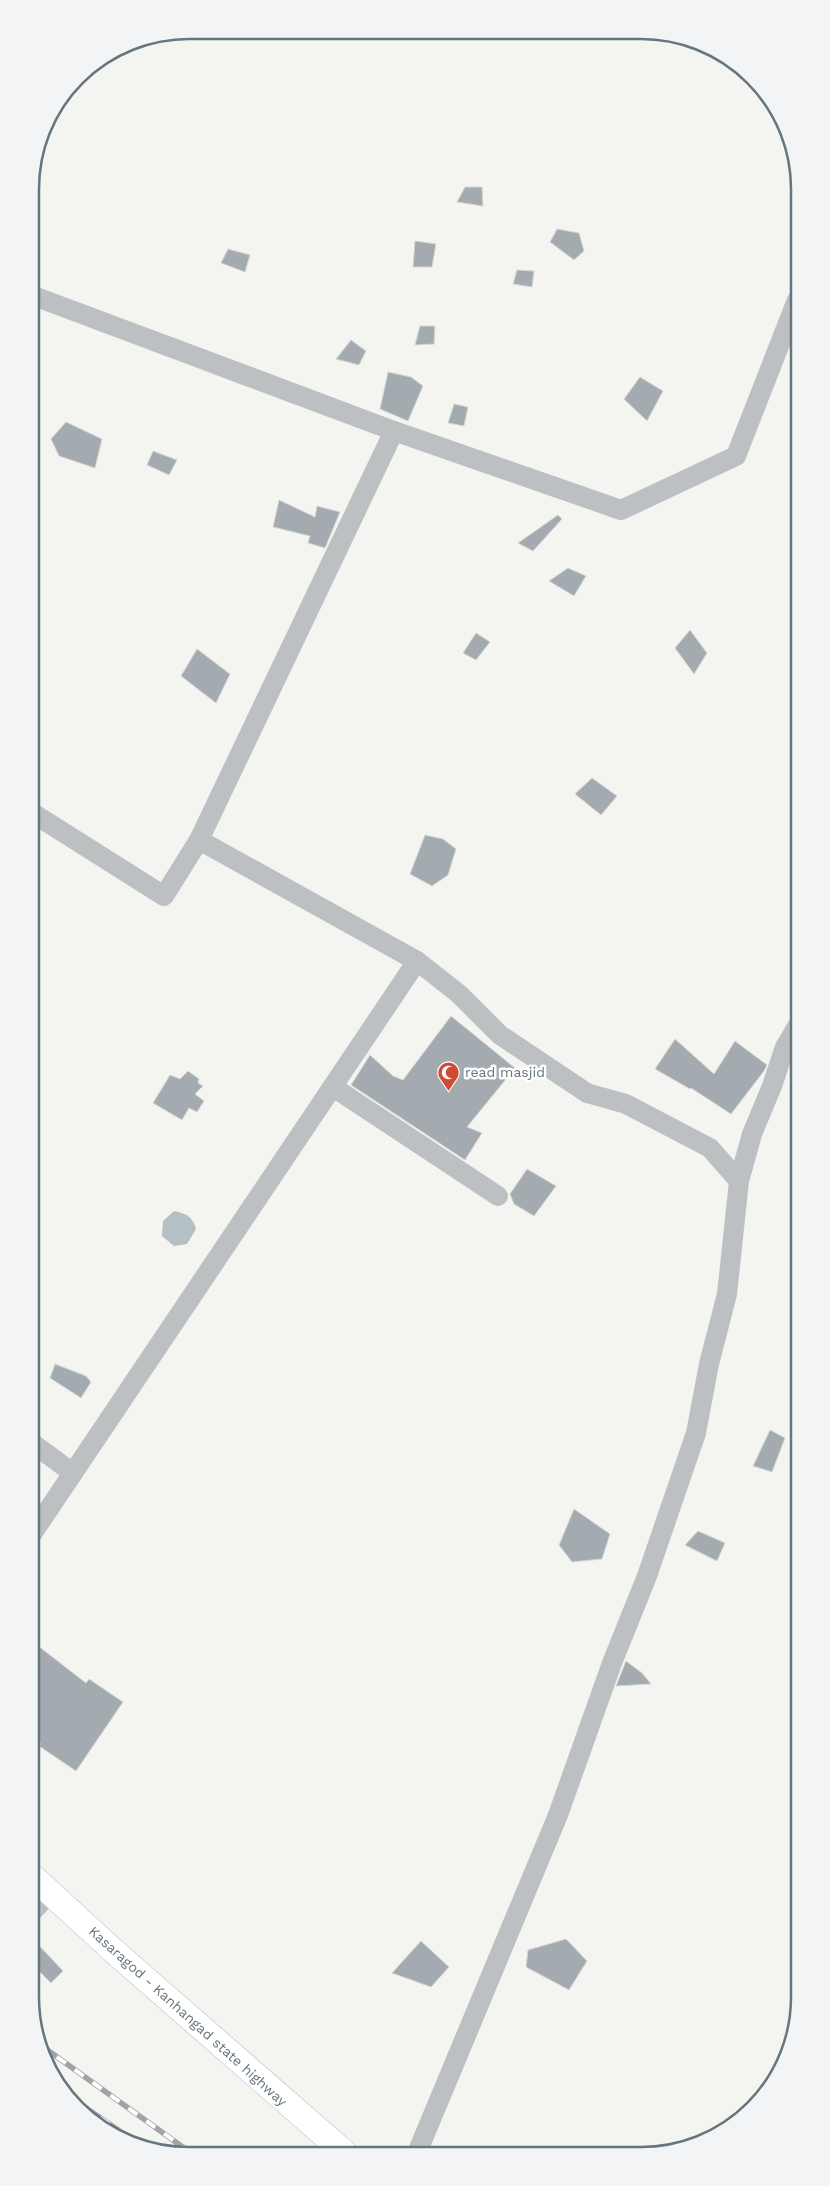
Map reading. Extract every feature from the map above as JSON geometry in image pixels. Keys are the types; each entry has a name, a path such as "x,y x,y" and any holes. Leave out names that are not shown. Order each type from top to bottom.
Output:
{"main road":[{"name":"Kasaragod - Kanhangad state highway","path":"41,1885 338,2147"}],"street":[{"path":"39,298 394,431 621,510 736,456 791,315"},
{"path":"39,817 164,896 199,840 394,431"},
{"path":"199,840 417,961 458,994 500,1035 587,1093 626,1104 710,1148 739,1181"},
{"path":"39,1523 417,961"},
{"path":"420,2147 558,1815 612,1663 647,1576 696,1433 709,1364 727,1294 739,1181 752,1134 791,1037"},
{"path":"333,1087 498,1196"},
{"path":"39,1448 73,1472"}],"shaded area":[{"path":"174,1211 188,1216 193,1221 196,1229 187,1244 174,1246 162,1236 163,1221"}],"building":[{"path":"465,187 482,187 483,206 457,202"},
{"path":"557,229 579,233 584,251 574,260 550,242"},
{"path":"415,241 436,244 432,267 413,267"},
{"path":"228,249 250,255 245,272 221,263"},
{"path":"517,270 534,271 532,287 513,284"},
{"path":"420,326 435,326 434,344 415,345"},
{"path":"351,340 366,351 359,365 336,359"},
{"path":"388,372 411,377 423,386 408,421 380,409"},
{"path":"640,377 663,391 647,421 624,399"},
{"path":"454,404 468,407 464,426 448,423"},
{"path":"66,422 102,439 95,468 59,456 51,439"},
{"path":"153,451 177,460 169,475 147,465"},
{"path":"279,500 315,517 317,506 340,512 325,548 308,543 310,536 273,527"},
{"path":"558,515 562,519 533,551 518,543"},
{"path":"568,568 586,576 574,596 549,581"},
{"path":"690,630 707,653 694,674 675,648"},
{"path":"476,633 490,642 476,660 463,653"},
{"path":"197,649 230,674 216,703 181,676"},
{"path":"592,778 617,796 601,815 575,794"},
{"path":"425,835 443,839 456,849 448,875 432,886 410,874"},
{"path":"451,1016 515,1068 467,1127 482,1133 465,1160 351,1085 370,1055 393,1076 403,1080"},
{"path":"675,1039 714,1074 735,1041 767,1065 731,1114 691,1088 655,1069"},
{"path":"188,1071 199,1079 198,1083 203,1086 195,1094 204,1101 197,1112 189,1108 182,1120 153,1103 170,1075 180,1079"},
{"path":"527,1169 556,1186 534,1216 514,1204 510,1194"},
{"path":"55,1364 86,1376 91,1382 81,1398 50,1378"},
{"path":"770,1430 785,1438 772,1472 753,1466"},
{"path":"574,1509 610,1534 602,1559 572,1562 559,1545"},
{"path":"698,1531 725,1543 717,1561 685,1545"},
{"path":"39,1647 86,1683 89,1679 123,1702 76,1771 39,1746 41,1744 39,1742"},
{"path":"626,1661 642,1673 651,1684 616,1686"},
{"path":"566,1939 587,1961 569,1990 526,1967 528,1950"},
{"path":"421,1941 449,1967 431,1987 392,1973"},
{"path":"39,1945 63,1971 51,1983 39,1971"}],"railway":[{"path":"49,2051 183,2147"}],"place":[{"name":"read masjid","path":"449,1091"}]}
